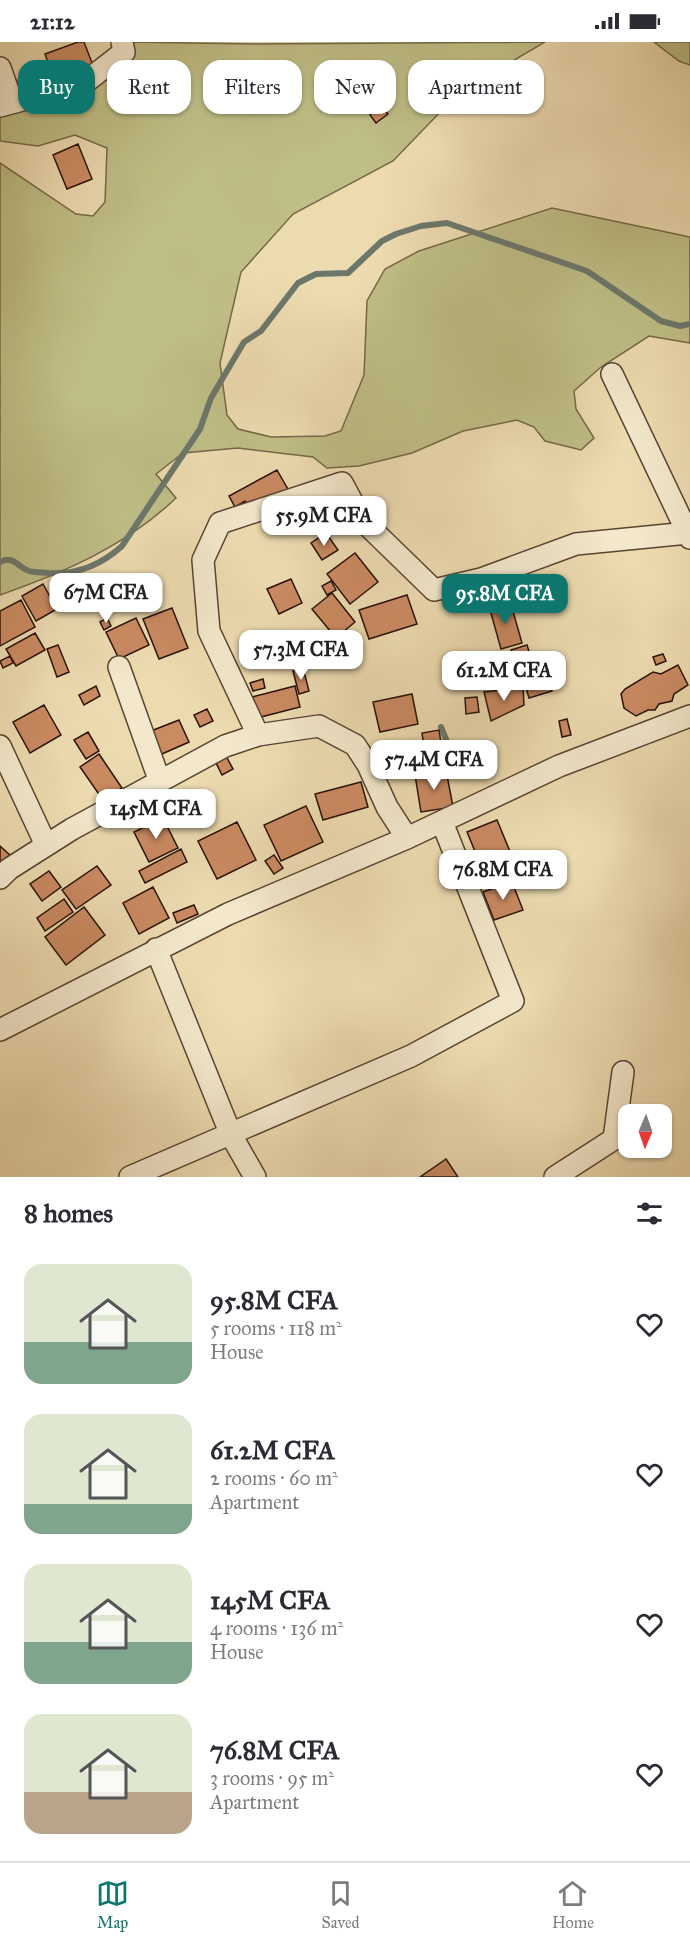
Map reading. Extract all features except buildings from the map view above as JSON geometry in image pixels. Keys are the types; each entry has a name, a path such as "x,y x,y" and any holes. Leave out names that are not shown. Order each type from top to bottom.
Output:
{"street":[{"path":"0,68 6,104 83,84 124,51 122,42"},
{"path":"258,735 209,631 203,560 220,523 342,483 362,520 434,590 480,579 576,544 689,535 612,374"},
{"path":"118,667 160,782"},
{"path":"0,1030 228,914 407,838 560,766 690,716"},
{"path":"0,878 46,845 225,746 258,735 319,726 355,745 369,765 387,807 407,838"},
{"path":"0,746 46,845"},
{"path":"130,1177 411,1056 513,1001 442,822"},
{"path":"156,950 231,1135 255,1177"},
{"path":"555,1177 614,1139 623,1072"}],"shaded area":[{"path":"129,42 256,44 545,42 514,60 408,60 408,114 438,114 393,161 293,214 241,272 220,363 227,415 238,429 271,437 325,436 341,431 364,375 367,301 385,269 419,251 552,208 690,237 690,343 649,336 601,367 574,391 576,409 594,438 581,450 545,441 534,427 517,420 463,431 412,453 359,466 327,468 313,457 238,448 183,453 156,474 176,498 157,515 94,556 0,595 0,163 76,214 93,216 105,202 107,148 75,135 38,146 0,141 0,72 18,81 18,114 95,114 95,87 107,76 107,114 191,114 191,60 119,60"},
{"path":"654,42 690,42 690,65 679,61"}],"waterway":[{"path":"0,562 9,560 31,572 60,573 88,567 114,553 122,546 200,429 211,398 244,342 261,331 298,283 316,274 348,273 382,241 396,234 421,226 447,223 587,271 661,321 680,326 690,324"},
{"path":"441,727 452,754 451,769"}]}
